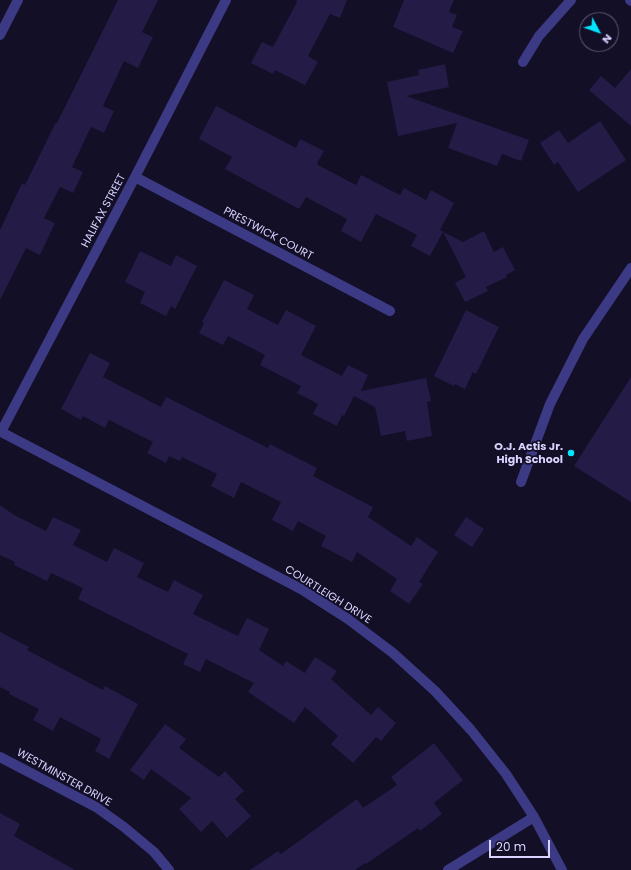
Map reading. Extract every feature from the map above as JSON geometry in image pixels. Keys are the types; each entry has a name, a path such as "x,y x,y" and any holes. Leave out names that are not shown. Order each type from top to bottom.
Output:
{"street":[{"path":"0,34 18,0"},
{"name":"HALIFAX STREET","path":"2,432 226,0"},
{"path":"523,62 539,36 572,0"},
{"name":"PRESTWICK COURT","path":"135,178 390,311"},
{"path":"521,482 550,404 583,339 631,268"},
{"name":"COURTLEIGH DRIVE","path":"2,432 300,590 348,619 393,653 435,691 471,730 502,769 534,817 562,870"},
{"name":"WESTMINSTER DRIVE","path":"0,757 96,807 124,826 154,852 169,870"},
{"path":"448,870 534,817"}],"building":[{"path":"118,0 158,0 142,32 153,37 138,68 124,61 103,106 114,111 104,133 91,127 72,167 83,172 73,193 60,187 44,218 55,223 40,255 26,248 0,300 0,230 22,183 25,185"},
{"path":"296,0 347,0 340,18 330,14 308,56 318,62 305,85 275,70 273,74 251,63 262,42 273,47 297,2"},
{"path":"404,0 454,0 449,12 457,15 452,27 463,31 453,53 393,27"},
{"path":"445,64 449,87 406,96 529,140 521,161 502,154 497,166 448,148 457,123 398,136 387,82 419,75 418,70"},
{"path":"631,69 631,126 589,90 601,76 615,88"},
{"path":"216,106 296,148 300,139 324,151 317,163 318,165 356,185 361,175 400,195 404,188 426,200 431,190 454,203 440,230 463,242 484,231 494,252 503,247 515,270 506,275 507,277 486,287 488,291 465,302 455,283 466,277 443,232 430,256 411,246 417,235 376,214 361,242 341,231 347,219 306,197 299,209 225,169 232,157 199,139"},
{"path":"600,121 626,160 578,192 558,162 554,165 540,143 559,130 568,143"},
{"path":"140,251 171,266 176,255 197,266 175,309 171,306 166,316 140,303 145,292 125,282"},
{"path":"224,280 254,295 247,309 278,325 286,310 316,326 301,355 342,376 348,365 368,375 361,391 426,378 431,401 427,402 432,436 407,441 405,431 381,436 375,407 354,396 337,426 313,414 318,404 297,393 301,386 260,365 265,355 228,336 223,345 199,333 204,323 202,322"},
{"path":"466,310 499,327 476,374 473,372 465,389 455,384 454,386 434,376"},
{"path":"90,353 110,363 103,377 161,407 166,397 268,448 270,444 317,468 313,476 373,507 368,517 411,546 417,537 438,552 419,582 423,584 409,604 390,591 397,579 357,552 352,562 321,546 326,536 298,521 293,531 272,520 281,502 241,482 234,498 211,486 217,474 182,457 180,461 169,456 166,463 147,453 153,442 109,420 105,428 83,416 81,420 61,409"},
{"path":"631,377 631,502 574,466"},
{"path":"0,505 14,515 46,531 53,517 81,530 73,545 107,562 114,548 144,563 137,577 168,592 174,580 203,595 193,614 238,636 247,618 269,629 259,650 283,666 286,661 305,673 315,657 337,671 331,679 371,715 378,707 396,723 381,741 376,737 353,763 331,744 338,736 305,707 294,723 248,692 254,683 206,659 200,672 183,664 188,654 78,599 83,588 51,573 47,581 14,565 15,562 0,555"},
{"path":"466,517 484,529 472,547 454,535"},
{"path":"0,632 29,647 27,650 103,690 105,686 138,704 109,759 95,751 101,739 60,717 53,731 33,720 39,709 9,694 10,692 0,687"},
{"path":"165,724 186,739 179,748 219,777 225,771 244,791 235,799 251,816 227,838 212,821 201,832 179,809 191,798 151,769 144,780 130,770"},
{"path":"434,743 463,780 434,803 442,814 420,831 418,828 355,870 250,870 278,851 281,854 357,799 363,808 397,785 391,777"},
{"path":"0,813 20,824 14,836 75,870 0,870"}],"place":[{"name":"O.J. Actis Jr. High School","path":"571,453"}]}
